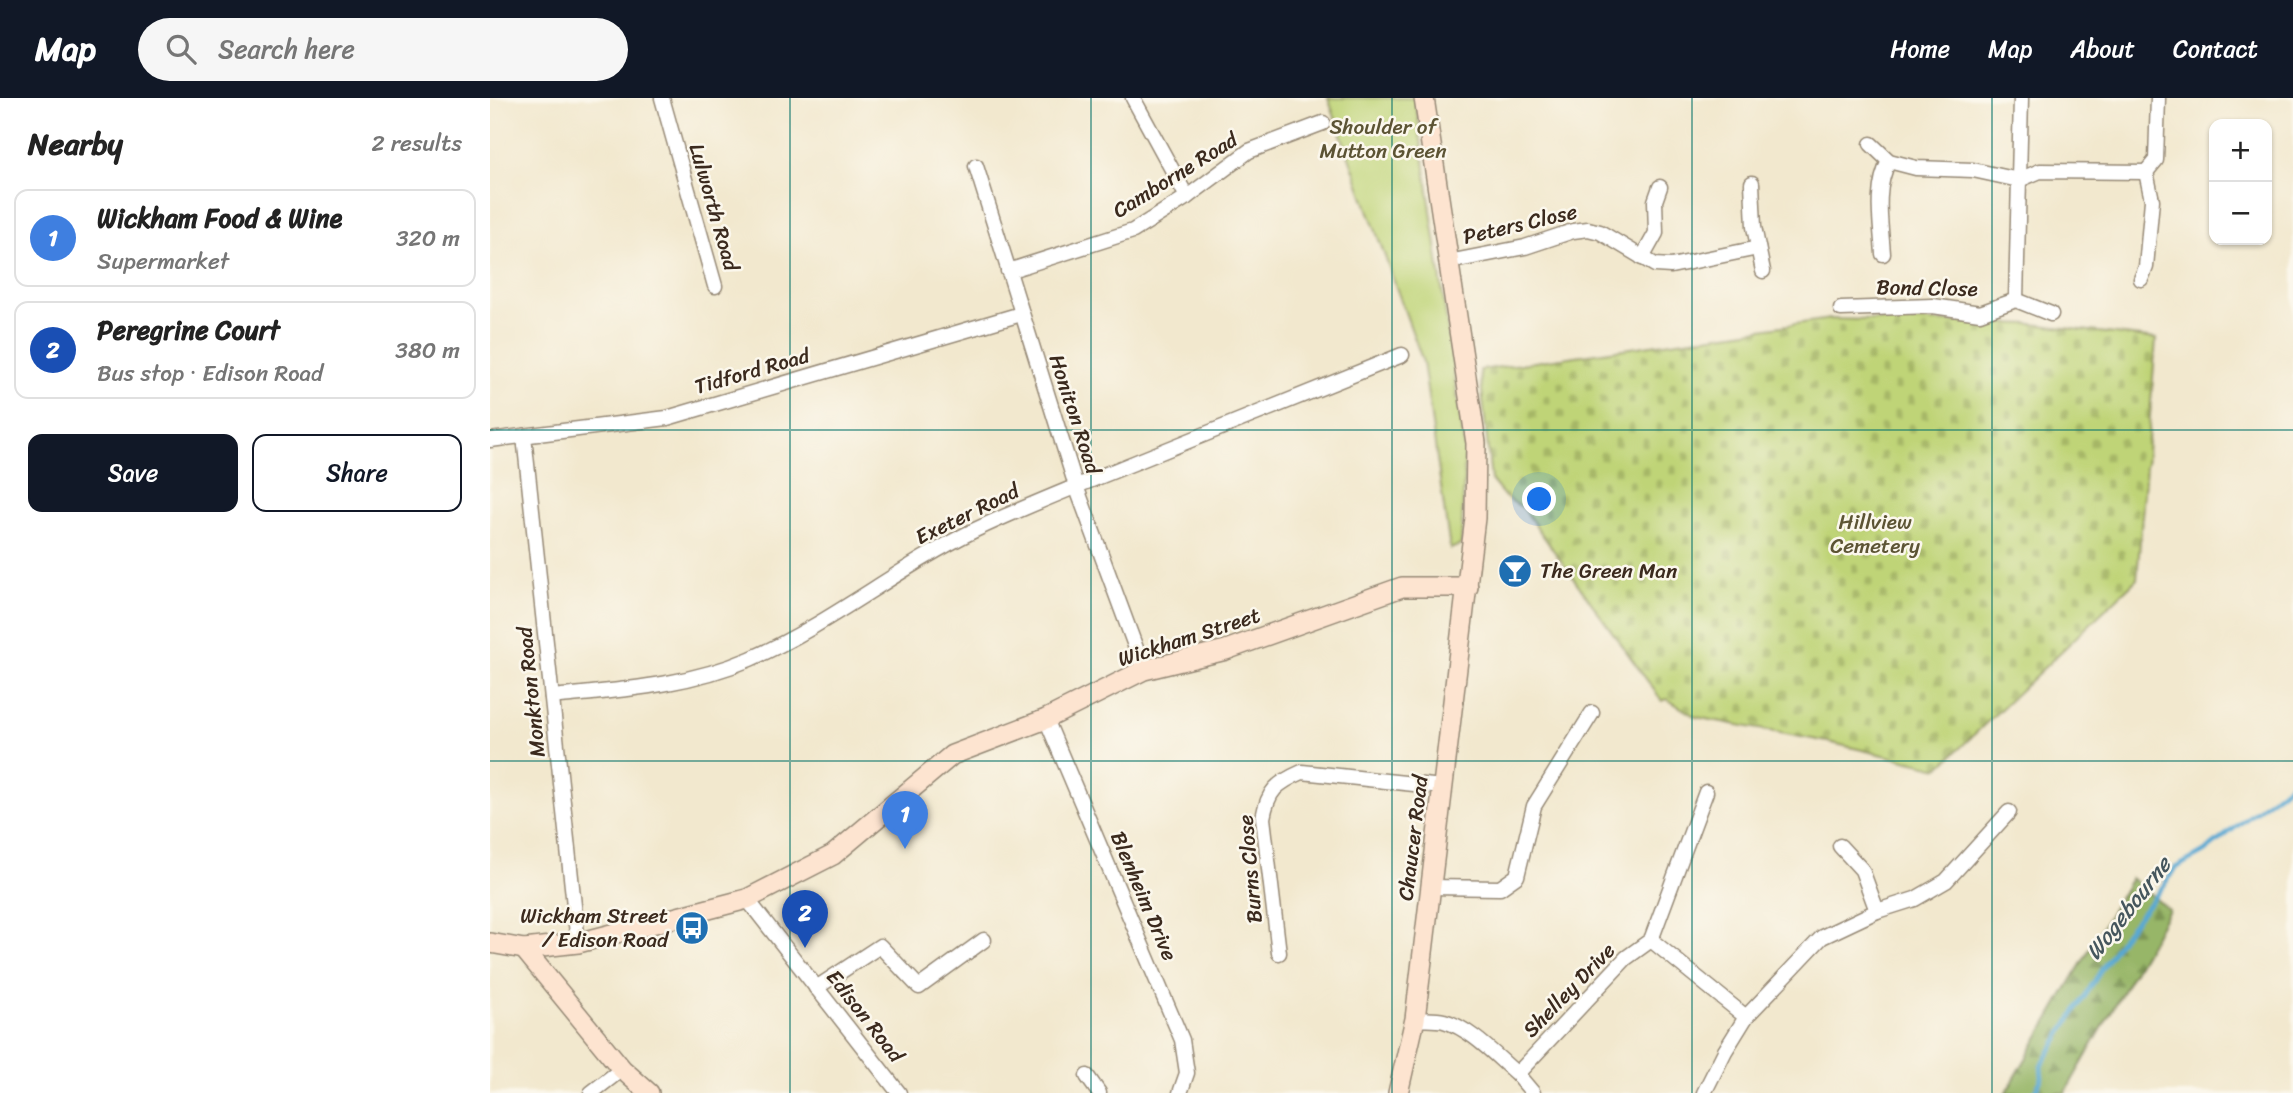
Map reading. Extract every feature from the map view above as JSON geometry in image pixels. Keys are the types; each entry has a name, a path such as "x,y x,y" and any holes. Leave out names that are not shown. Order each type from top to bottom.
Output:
{"street":[{"name":"Lulworth Road","path":"662,98 715,286"},
{"path":"1133,98 1187,197"},
{"path":"1424,98 1476,443 1475,518 1468,587"},
{"path":"2021,98 2016,300 2051,314"},
{"path":"1871,144 1889,161 1916,168 1973,170 2019,180 2040,172 2146,172 2157,160 2158,98"},
{"name":"Camborne Road","path":"1008,271 1133,231 1187,197 1249,151 1323,123"},
{"path":"1883,254 1879,198 1882,173 1889,161"},
{"name":"Honiton Road","path":"976,166 1076,486 1144,670"},
{"path":"2141,279 2146,267 2152,200 2146,172"},
{"path":"1752,183 1754,227 1763,271"},
{"path":"1642,258 1656,233 1655,201 1660,187"},
{"name":"Peters Close","path":"1448,261 1525,247 1573,231 1588,229 1600,232 1655,265 1671,265 1758,248"},
{"name":"Bond Close","path":"1841,309 1933,306 1980,313 2016,300"},
{"name":"Tidford Road","path":"490,440 667,418 1021,314"},
{"name":"Exeter Road","path":"552,697 652,687 702,677 750,659 834,614 908,567 974,531 1076,486 1402,355"},
{"name":"Monkton Road","path":"524,436 578,943"},
{"name":"Wickham Street","path":"490,943 524,949 578,943 747,899 833,855 953,755 1046,719 1144,670 1226,650 1402,587 1468,587"},
{"name":"Chaucer Road","path":"1398,1093 1415,1019 1441,787 1468,587"},
{"path":"1430,887 1500,888 1517,876 1534,806 1592,713"},
{"name":"Blenheim Drive","path":"1046,719 1182,1040 1187,1073 1180,1093"},
{"name":"Burns Close","path":"1279,953 1263,818 1266,799 1282,780 1302,772 1441,787"},
{"path":"1706,792 1651,940 1745,1017"},
{"path":"1704,1093 1745,1017 1822,937 1877,911 1914,899 1946,881 2009,812"},
{"path":"1840,846 1862,870 1877,911"},
{"name":"Edison Road","path":"747,899 899,1093"},
{"path":"816,988 880,946 919,987 985,940"},
{"name":"Shelley Drive","path":"1517,1074 1626,958 1651,940"},
{"path":"524,949 622,1069 649,1093"},
{"path":"1415,1019 1443,1021 1479,1041 1517,1074 1533,1093"},
{"path":"591,1093 622,1069"},
{"path":"1087,1076 1100,1093"}],"green space":[{"name":"Shoulder of Mutton Green","path":"1328,98 1415,98 1465,451 1461,545 1450,549 1423,362"},
{"name":"Hillview Cemetery","path":"1830,319 2032,324 2156,339 2137,579 1939,768 1828,742 1696,717 1667,699 1662,701 1523,508 1505,497 1491,480 1480,370"},
{"path":"2131,878 2169,910 2065,1093 2006,1093"}],"waterway":[{"name":"Wogebourne","path":"2034,1093 2042,1078 2041,1066 2122,937 2175,868 2204,852 2293,782"}],"place":[{"name":"The Green Man","path":"1515,571"},
{"name":"Wickham Food & Wine","path":"905,849"},
{"name":"Wickham Street / Edison Road","path":"692,928"},
{"name":"Peregrine Court","path":"805,948"}]}
